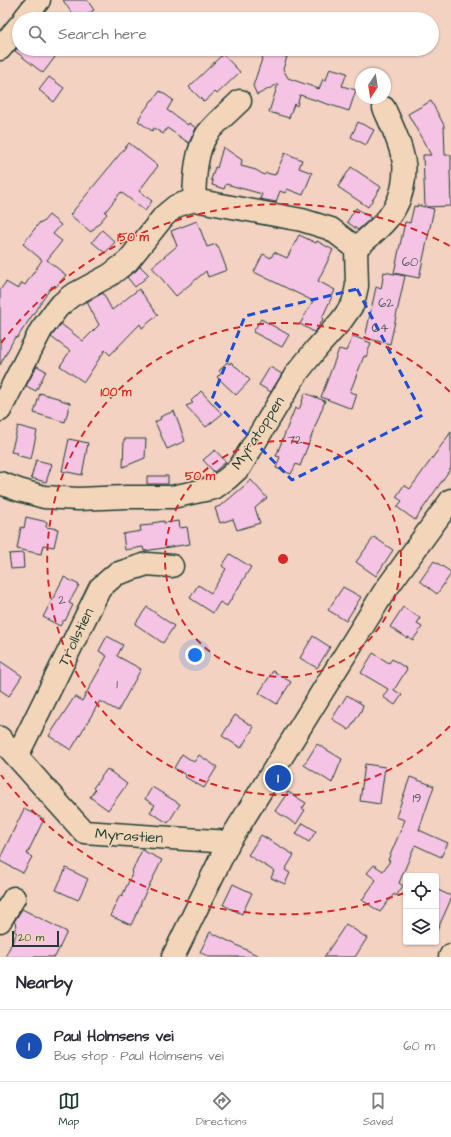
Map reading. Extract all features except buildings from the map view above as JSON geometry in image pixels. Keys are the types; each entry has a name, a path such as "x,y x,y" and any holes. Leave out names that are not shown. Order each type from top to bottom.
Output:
{"street":[{"path":"0,49 12,34"},
{"path":"194,200 198,157 207,135 218,121 240,101"},
{"path":"0,410 41,330 58,308 71,296 110,274 128,261 164,216 176,206 194,200 302,220 331,229 356,248 379,229 395,209 403,186 405,164 400,146 384,108"},
{"name":"Myratoppen","path":"0,483 44,497 78,499 172,497 214,488 240,467 296,374 341,321 353,304 357,286 356,248"},
{"path":"173,957 229,842 384,592 451,500"},
{"name":"Trollstien","path":"17,756 100,588 116,574 147,564 172,566"},
{"name":"Myrastien","path":"0,738 84,832 229,842"},
{"path":"0,921 14,898"}],"highlighted area":[{"path":"357,289 423,415 292,480 212,399 245,316"}],"place":[{"name":"Paul Holmsens vei","path":"278,778"}]}
